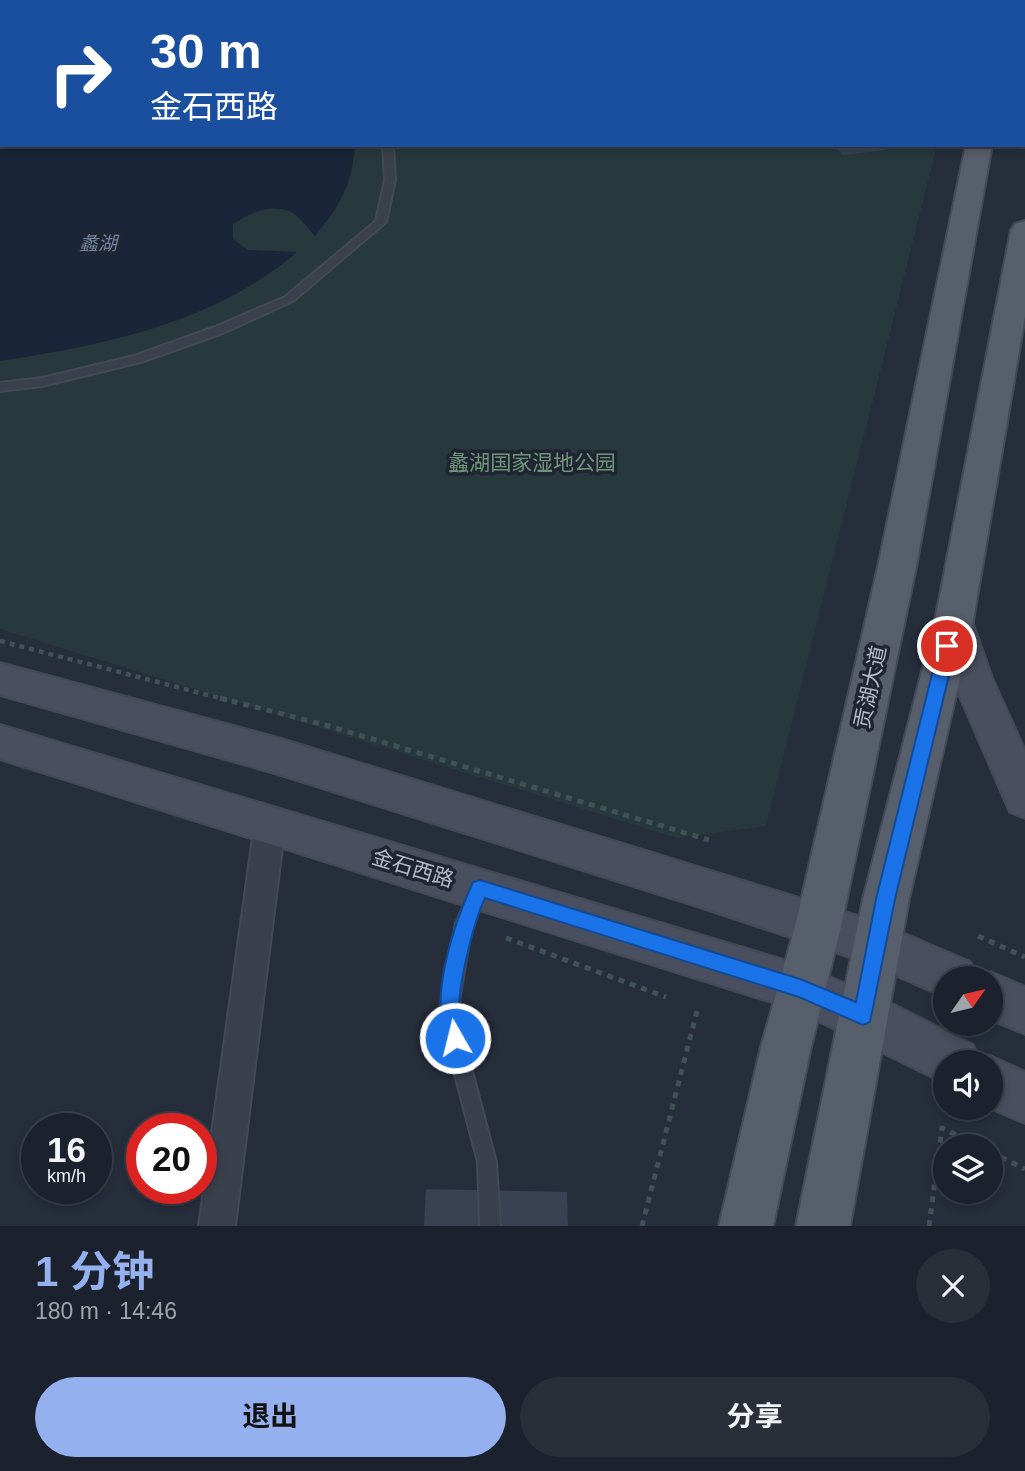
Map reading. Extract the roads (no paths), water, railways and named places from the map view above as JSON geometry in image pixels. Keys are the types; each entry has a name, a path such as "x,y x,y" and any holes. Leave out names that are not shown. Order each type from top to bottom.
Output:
{"main road":[{"name":"贡湖大道","path":"746,1226 800,988 818,927 898,562 979,147"},
{"path":"823,1226 877,944 954,621 1025,230"},
{"path":"954,621 972,678 1025,799"},
{"path":"0,678 292,760 696,886 877,944 933,969"},
{"name":"金石西路","path":"0,742 800,988 863,1015 933,1051"},
{"path":"1003,1001 1025,1011"},
{"path":"1003,1087 1025,1098"}],"street":[{"path":"217,1226 270,823"}],"lane":[{"path":"0,387 42,382 136,359 219,330 289,299 381,222 390,180 388,147"},
{"path":"480,888 464,923 449,1014 487,1162 490,1226"}],"water":[{"name":"蠡湖","path":"0,147 355,147 348,183 338,205 315,236 298,216 283,209 260,210 233,224 233,239 248,250 297,252 231,297 157,327 118,338 0,361"}],"park label":[{"name":"蠡湖国家湿地公园","path":"532,462"}]}
